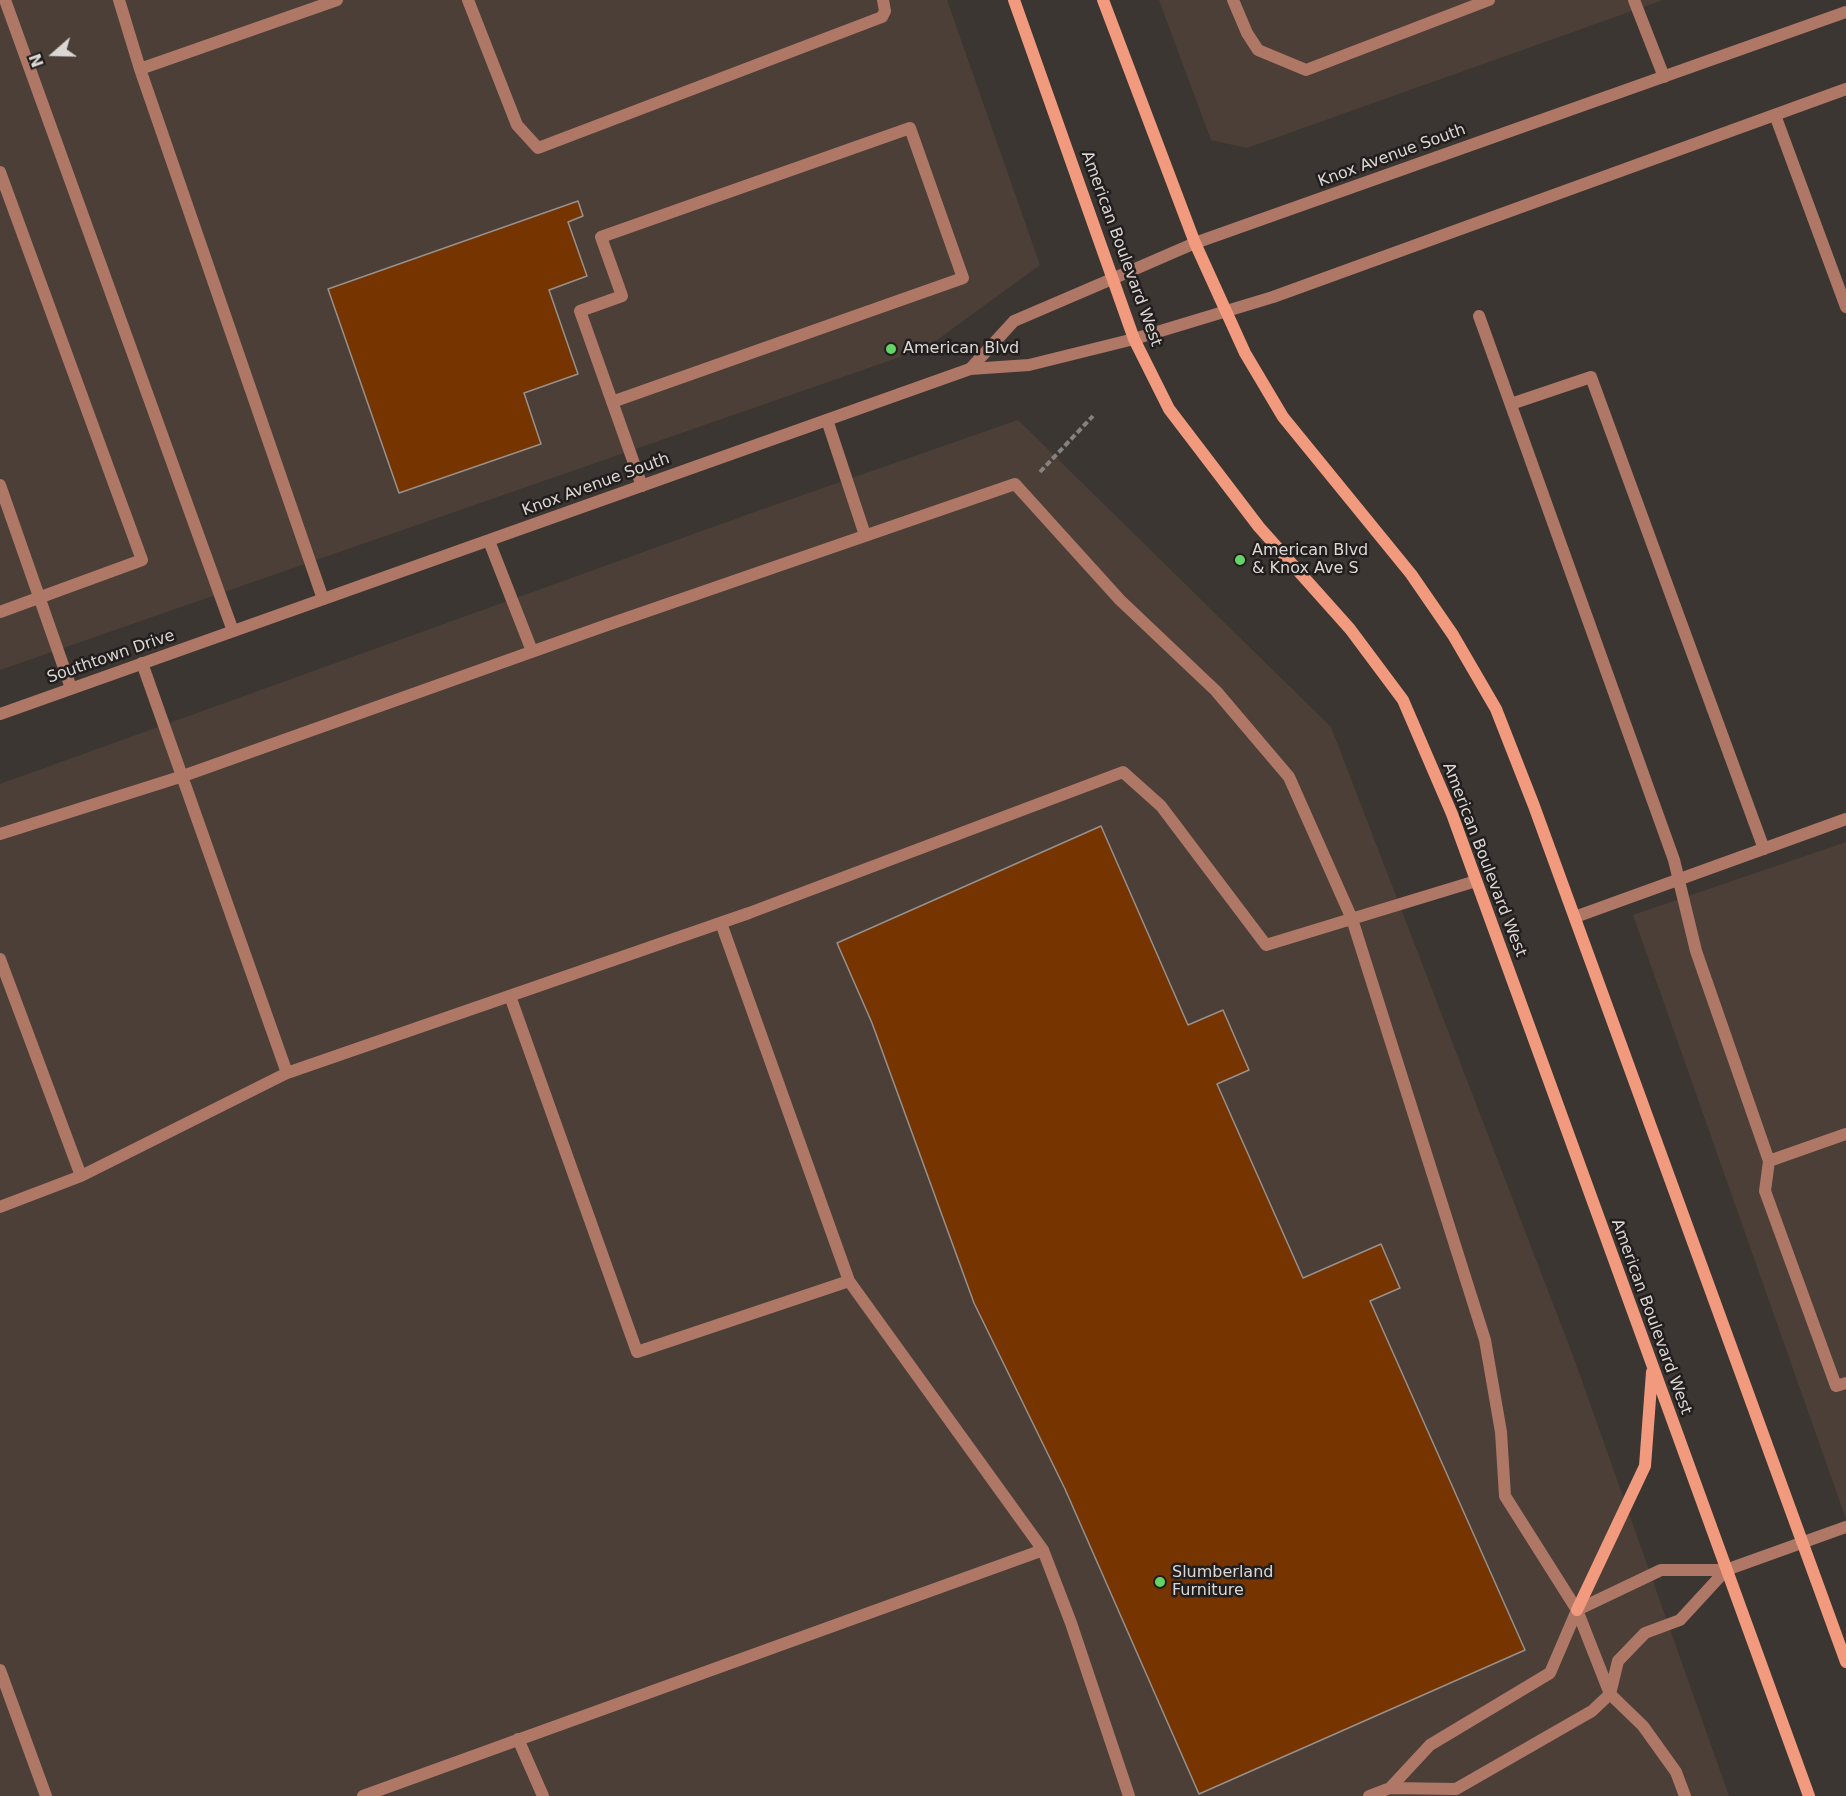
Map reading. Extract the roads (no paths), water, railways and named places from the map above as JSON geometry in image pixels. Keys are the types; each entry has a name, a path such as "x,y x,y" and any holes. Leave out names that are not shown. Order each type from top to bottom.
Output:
{"main road":[{"name":"American Boulevard West","path":"1014,0 1134,339 1169,409 1259,527 1350,628 1403,700 1452,814 1809,1796"},
{"path":"1103,0 1195,243 1224,312 1282,417 1411,574 1453,635 1496,709 1575,917 1846,1662"},
{"path":"1577,1610 1645,1466 1652,1368"}],"street":[{"path":"5,0 233,631"},
{"path":"120,0 140,69 323,599"},
{"path":"140,69 337,0"},
{"path":"468,0 517,125 538,148 882,17 885,12 883,0"},
{"path":"1233,0 1258,50 1306,70 1489,0"},
{"path":"1634,0 1664,77"},
{"name":"Knox Avenue South","path":"970,369 1014,321 1195,243 1846,12"},
{"name":"Knox Avenue South","path":"233,631 970,369 1029,365 1134,339 1274,297 1846,89"},
{"path":"1775,115 1846,307"},
{"path":"612,402 963,278 910,128 601,237 622,296 580,311 612,402 642,486"},
{"path":"0,172 142,560 0,612"},
{"path":"1479,316 1679,879 1696,951 1769,1161 1765,1191 1836,1386 1846,1383"},
{"path":"1511,404 1591,377 1764,849"},
{"path":"827,420 865,536"},
{"path":"0,834 183,776 532,651 1015,484 1120,600 1216,691 1289,777 1352,919 1485,1340 1501,1432 1505,1496 1577,1610 1610,1694 1642,1726 1676,1772 1685,1796"},
{"path":"0,485 71,688"},
{"path":"489,541 532,651"},
{"name":"Southtown Drive","path":"0,714 233,631"},
{"path":"142,663 287,1073"},
{"path":"0,1208 81,1176 287,1073 721,923 1123,772 1161,806 1266,945 1476,881"},
{"path":"1575,917 1846,819"},
{"path":"721,923 849,1281 1043,1550 1071,1623 1129,1796"},
{"path":"0,959 81,1176"},
{"path":"510,996 637,1352 849,1281"},
{"path":"1769,1161 1846,1134"},
{"path":"1390,1788 1430,1745 1550,1673 1577,1610 1661,1570 1726,1570 1846,1527"},
{"path":"363,1796 1043,1550"},
{"path":"1369,1796 1390,1788 1456,1789 1592,1711 1610,1694 1618,1661 1646,1632 1680,1620 1726,1570"},
{"path":"0,1670 46,1796"},
{"path":"518,1739 543,1796"}],"place":[{"name":"American Blvd","path":"891,349"},
{"name":"American Blvd & Knox Ave S","path":"1240,560"},
{"name":"Slumberland Furniture","path":"1160,1582"}]}
